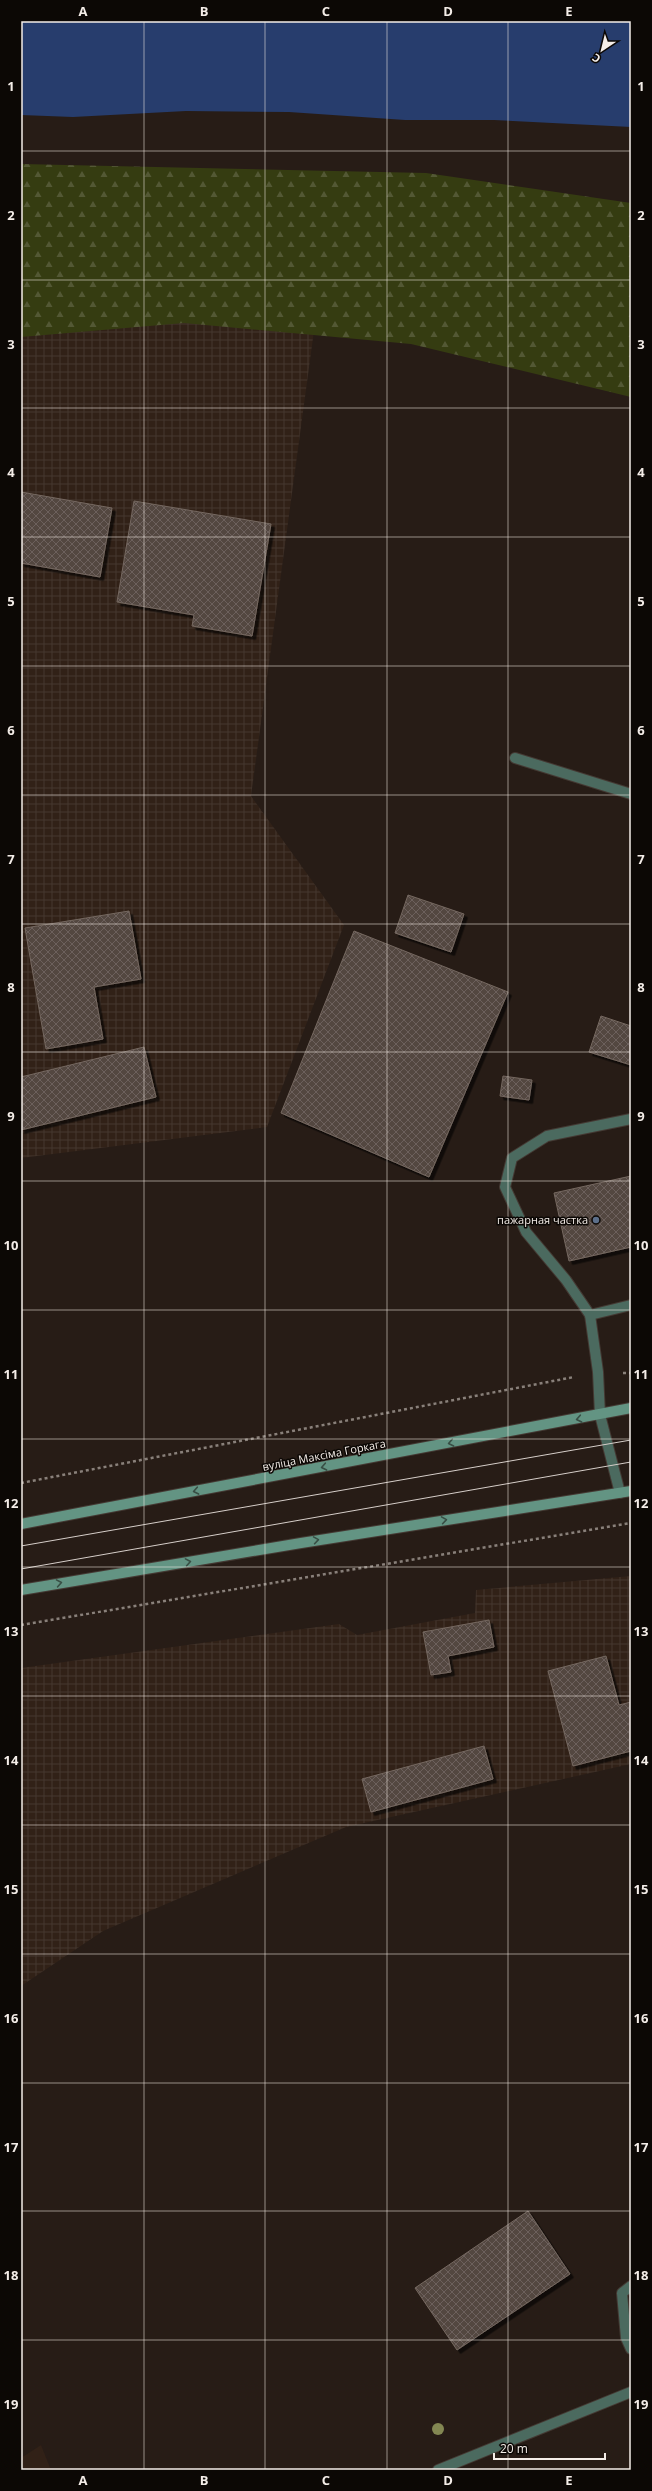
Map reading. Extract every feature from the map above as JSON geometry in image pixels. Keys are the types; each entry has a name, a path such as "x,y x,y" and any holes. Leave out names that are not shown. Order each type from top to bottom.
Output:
{"main road":[{"name":"вуліца Максіма Горкага","path":"21,1524 631,1408"},
{"path":"21,1590 309,1542 631,1491"}],"street":[{"path":"516,758 631,794"},
{"path":"620,1493 600,1415 598,1372 590,1315 566,1280 526,1232 505,1187 512,1158 547,1136 631,1119"},
{"path":"590,1315 631,1305"},
{"path":"631,2286 622,2293 626,2338 631,2349"},
{"path":"438,2470 631,2392"}],"path":[{"path":"21,1484 598,1372 631,1373"},
{"path":"21,1625 631,1524"}],"shaded area":[{"path":"178,319 315,323 251,796 344,925 267,1127 21,1158 21,332"},
{"path":"631,1576 631,1764 346,1827 103,1931 21,1986 21,1668 339,1624 357,1635 475,1613 476,1590"},
{"path":"41,2445 51,2470 21,2470 21,2458"}],"green space":[{"path":"21,164 426,173 631,203 631,397 411,344 184,323 21,337"}],"water":[{"path":"21,21 631,21 631,127 494,120 405,120 289,112 186,111 73,117 21,115"}],"building":[{"path":"21,492 112,508 100,577 21,563"},
{"path":"134,501 271,524 252,636 192,626 194,615 117,602"},
{"path":"408,895 464,914 451,952 395,933"},
{"path":"129,911 141,979 94,987 103,1039 46,1049 25,928"},
{"path":"354,931 508,992 429,1177 281,1113"},
{"path":"601,1016 631,1026 631,1065 589,1052"},
{"path":"144,1047 156,1097 21,1130 21,1077"},
{"path":"503,1076 532,1080 529,1100 500,1096"},
{"name":"пажарная частка","path":"631,1176 631,1247 569,1261 554,1193"},
{"path":"489,1620 494,1647 448,1656 451,1672 431,1675 423,1632"},
{"path":"606,1656 619,1705 631,1702 631,1751 573,1766 548,1671"},
{"path":"484,1746 493,1779 371,1812 362,1779"},
{"path":"528,2211 570,2274 457,2350 415,2288"}],"tram line":[{"path":"21,1546 631,1440"},
{"path":"21,1569 631,1462"}],"place":[{"name":"пажарная частка","path":"596,1220"}]}
